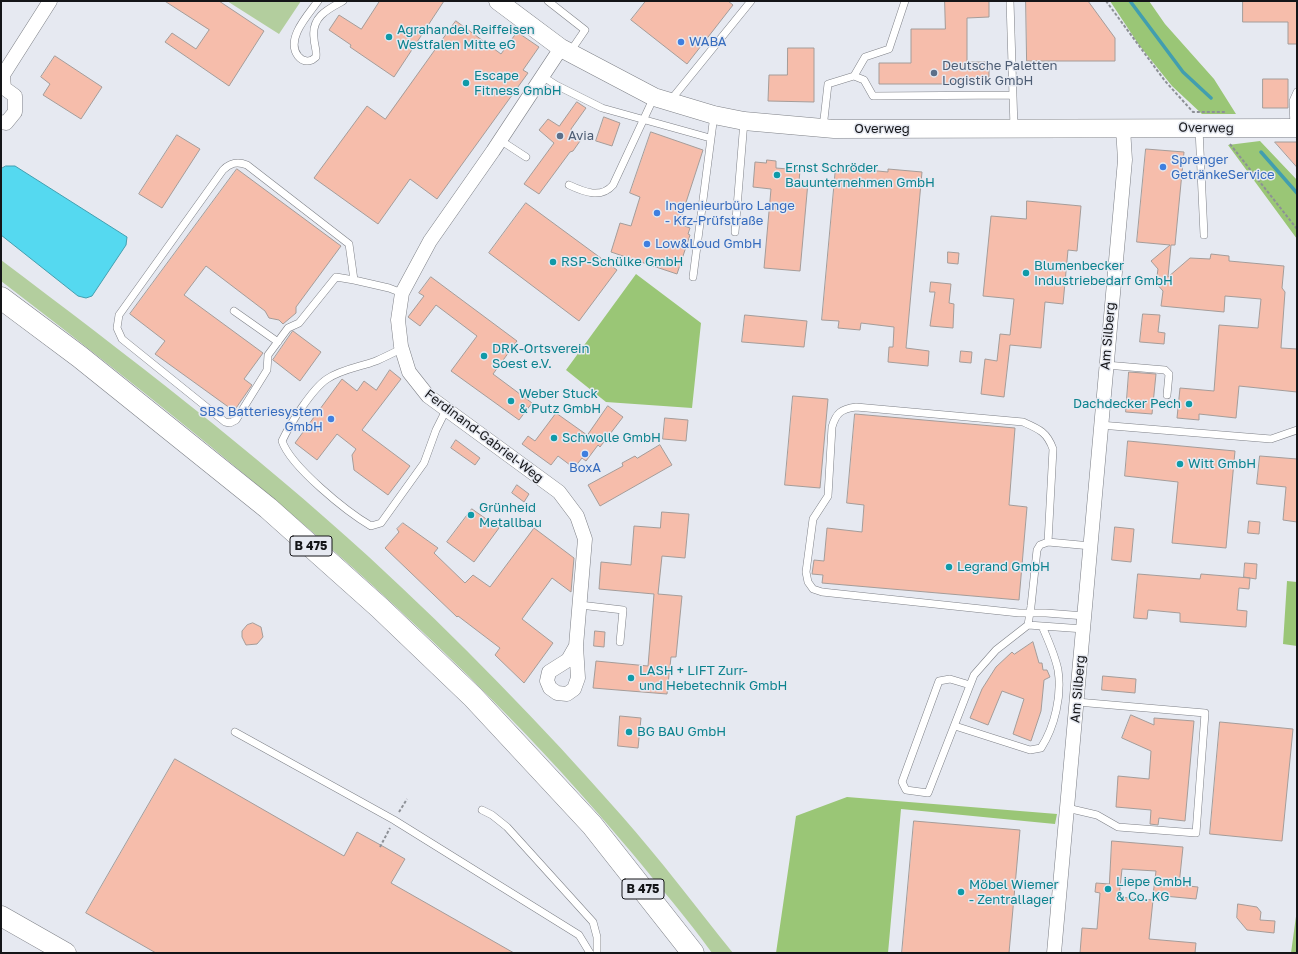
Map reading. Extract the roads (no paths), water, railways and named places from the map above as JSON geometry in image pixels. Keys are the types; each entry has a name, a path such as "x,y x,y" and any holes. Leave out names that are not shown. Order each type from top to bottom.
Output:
{"highway":[{"name":"B 475","path":"1,298 80,357 268,508 380,608 473,697 592,825 693,953"}],"main road":[{"path":"1,916 66,953"}],"street":[{"path":"1,122 6,123 15,112 15,96 4,88 2,77 50,1"},
{"name":"Overweg","path":"498,1 565,51 662,99 714,115 744,121 822,128 1296,128"},
{"name":"Ferdinand-Gabriel-Weg","path":"565,51 542,76 430,241 402,293 398,320 401,349 409,372 428,396 559,492 577,516 585,539 576,646"},
{"name":"Am Silberg","path":"1054,953 1091,546 1100,425 1125,160 1123,128"}],"lane":[{"path":"318,1 295,38 295,50 299,58 304,61 312,60 316,56 317,49 313,37 316,22 321,14 343,1"},
{"path":"548,1 585,30 565,51"},
{"path":"570,185 592,193 601,193 608,190 613,185 644,119 751,1"},
{"path":"854,76 865,57 889,49 905,1"},
{"path":"1010,1 1014,128"},
{"path":"542,76 556,85 602,108 710,138"},
{"path":"822,128 828,84 854,76 864,80 873,96 1013,94"},
{"path":"1296,128 1293,101 1297,92"},
{"path":"693,276 714,115"},
{"path":"735,232 744,121"},
{"path":"1199,127 1204,235"},
{"path":"500,140 526,157"},
{"path":"354,280 349,244 247,165 241,162 228,165 146,274 119,315 117,328 125,342 225,422 230,423 236,420 267,370 268,355 288,328 299,323 336,277 389,288 402,293"},
{"path":"234,311 278,342"},
{"path":"401,349 377,360 341,372 326,380 314,392 288,427 282,441 286,451 310,477 357,518 372,526 381,523 424,463 436,430 446,410"},
{"path":"1106,365 1165,370 1169,374 1167,395"},
{"path":"1048,542 1053,449 1049,437 1037,428 1023,422 856,407 843,409 835,417 832,427 828,496 813,519 806,572 808,582 813,590 961,608 1019,613 1030,612 1084,622"},
{"path":"1100,425 1271,439 1297,430"},
{"path":"1028,625 1037,550 1040,545 1048,542 1091,546"},
{"path":"580,605 623,610 620,642"},
{"path":"970,685 950,679 939,682 902,782 906,790 928,793 974,675 996,650 1028,625 1042,626 1084,622"},
{"path":"955,726 1030,750 1042,748 1048,737 1058,704 1058,670 1042,626"},
{"path":"1067,808 1097,814 1118,827 1196,833 1205,713 1077,702"},
{"path":"235,732 394,820 579,935 590,953"},
{"path":"482,810 492,815 507,827 593,922 597,937 597,953"}],"water":[{"path":"6,166 15,166 127,237 126,245 92,296 86,298 78,296 1,235 1,169"}],"waterway":[{"path":"1130,1 1183,72 1211,98"},
{"path":"1261,152 1297,193"}],"place":[{"name":"Agrahandel Reiffeisen Westfalen Mitte eG","path":"389,37"},
{"name":"WABA","path":"681,42"},
{"name":"Deutsche Paletten Logistik GmbH","path":"934,73"},
{"name":"Escape Fitness GmbH","path":"466,83"},
{"name":"Avia","path":"560,136"},
{"name":"Sprenger GetränkeService","path":"1163,167"},
{"name":"Ernst Schröder Bauunternehmen GmbH","path":"777,175"},
{"name":"Ingenieurbüro Lange - Kfz-Prüfstraße","path":"657,213"},
{"name":"Low&Loud GmbH","path":"647,244"},
{"name":"RSP-Schülke GmbH","path":"553,262"},
{"name":"Blumenbecker Industriebedarf GmbH","path":"1026,273"},
{"name":"DRK-Ortsverein Soest e.V.","path":"484,356"},
{"name":"Weber Stuck & Putz GmbH","path":"511,401"},
{"name":"Dachdecker Pech","path":"1189,404"},
{"name":"SBS Batteriesystem GmbH","path":"331,419"},
{"name":"Schwolle GmbH","path":"554,438"},
{"name":"BoxA","path":"585,454"},
{"name":"Witt GmbH","path":"1180,464"},
{"name":"Grünheid Metallbau","path":"471,515"},
{"name":"Legrand GmbH","path":"949,567"},
{"name":"LASH + LIFT Zurr- und Hebetechnik GmbH","path":"631,678"},
{"name":"BG BAU GmbH","path":"629,732"},
{"name":"Liepe GmbH & Co. KG","path":"1108,889"},
{"name":"Möbel Wiemer - Zentrallager","path":"961,892"}]}
